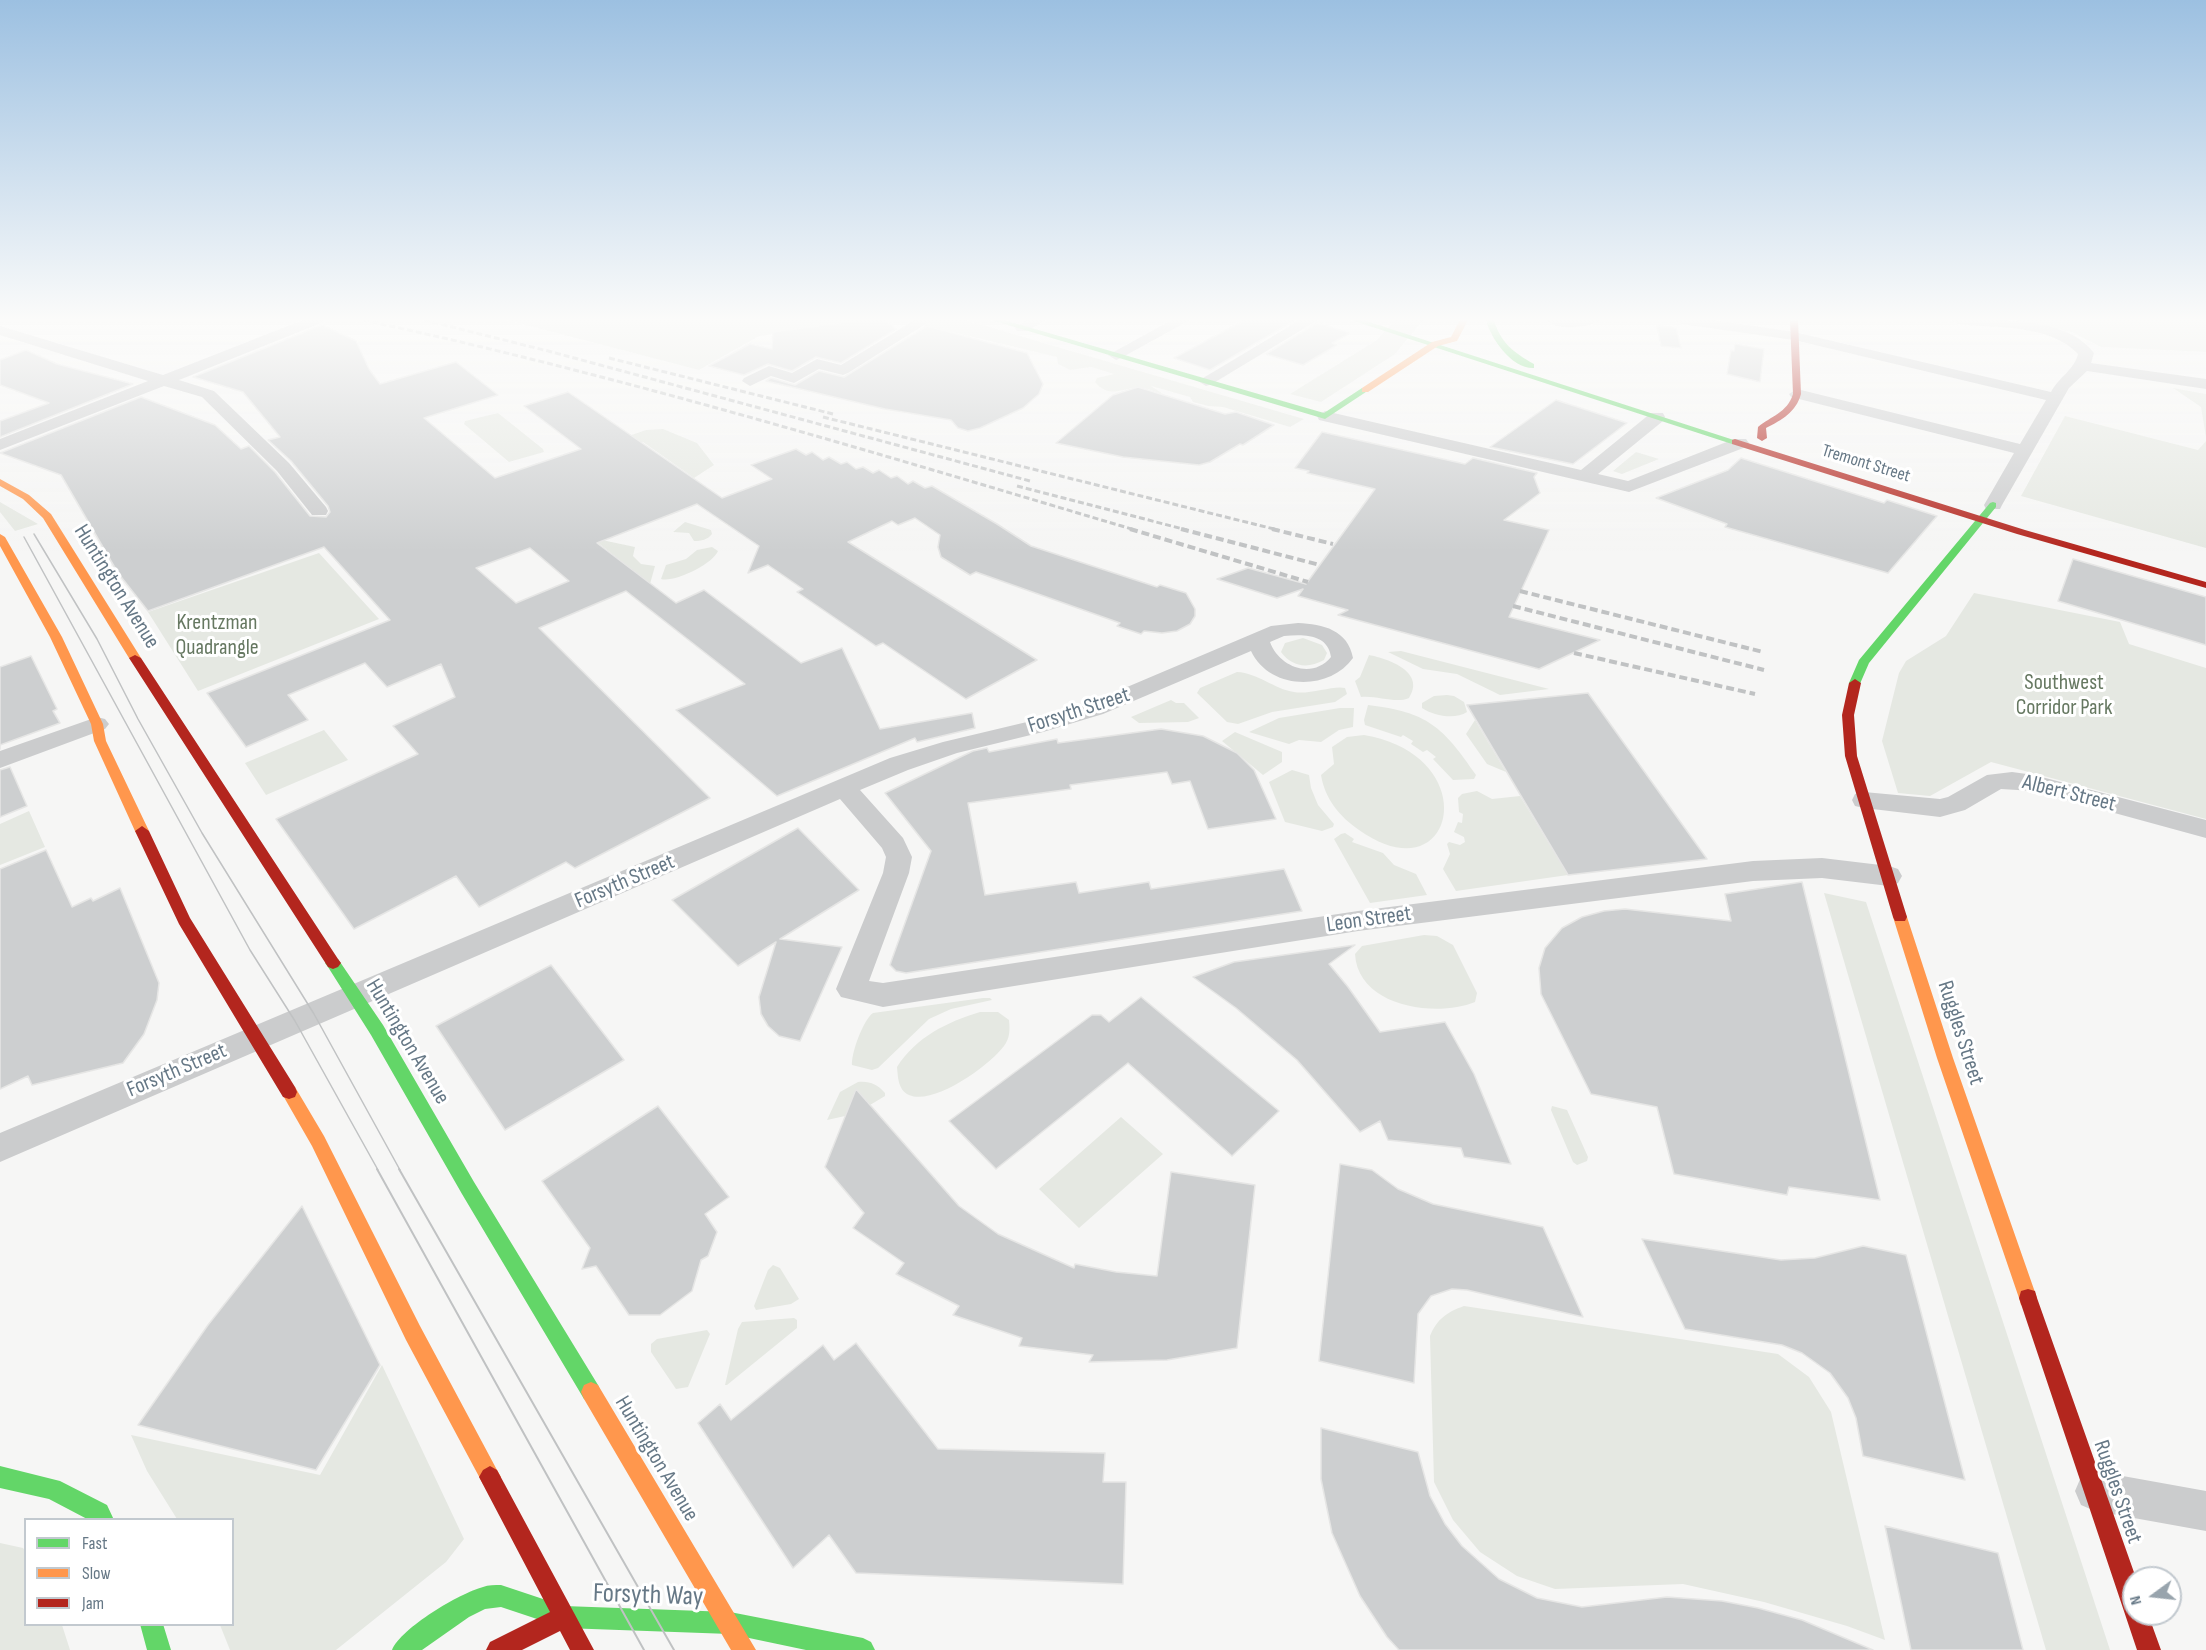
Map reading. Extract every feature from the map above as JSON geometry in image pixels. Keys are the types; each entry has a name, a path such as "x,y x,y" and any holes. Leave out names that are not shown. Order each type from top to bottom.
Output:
{"main road":[{"path":"1260,397 1325,416 1354,397"},
{"name":"Tremont Street","path":"1594,397 1982,519 2206,585"},
{"name":"Tremont Street","path":"1626,397 1869,469"},
{"path":"1762,438 1762,427 1791,410 1796,397"},
{"name":"Huntington Avenue","path":"0,482 26,497 47,516 167,709 355,996 744,1650"},
{"path":"1974,500 1999,507"},
{"name":"Ruggles Street","path":"1999,507 1982,519 1863,662 1853,685 1847,712 1848,741 1864,800 1945,1058 2122,1570"},
{"path":"0,537 56,637 97,724 100,741 184,920 318,1141 413,1333 582,1650"},
{"path":"0,1477 52,1489 99,1513 102,1518"},
{"name":"Forsyth Way","path":"404,1650 437,1624 483,1598 501,1596 564,1617 730,1623 863,1650"},
{"name":"Forsyth Way","path":"498,1650 564,1617"},
{"path":"152,1626 159,1650"},
{"path":"2141,1626 2150,1650"}],"street":[{"path":"0,445 121,397"},
{"path":"212,397 283,467 319,511"},
{"path":"1809,397 2026,451"},
{"path":"1999,507 2026,451 2056,398 2052,397"},
{"path":"1325,416 1463,446 1629,487 1740,443"},
{"path":"1584,477 1657,417"},
{"name":"Forsyth Street","path":"0,1148 899,764 945,749 1035,727 1095,709 1258,641"},
{"path":"0,760 97,724"},
{"name":"Albert Street","path":"1864,800 1940,808 1956,804 1996,781 2012,780 2034,783 2206,829"},
{"name":"Leon Street","path":"844,788 894,844 899,857 896,873 851,988 883,995 1359,921 1625,886 1798,867 1889,876"},
{"path":"2095,1491 2206,1511"}],"green space":[{"path":"1190,397 1229,397 1304,419 1290,427 1223,407 1193,402"},
{"path":"1302,397 1329,397 1321,402"},
{"path":"2186,397 2206,397 2206,437 2201,407"},
{"path":"498,413 544,452 509,462 464,424 465,421"},
{"path":"2065,416 2198,450 2206,441 2206,548 2021,496"},
{"path":"663,429 697,443 714,465 694,478 643,442 566,469 556,461 646,430"},
{"path":"1636,452 1659,459 1622,474 1613,471"},
{"path":"0,502 38,524 15,531 0,512"},
{"path":"685,522 711,530 712,534 704,540 694,541 689,533 673,532"},
{"path":"602,540 635,547 633,556 641,564 655,566 650,584 597,542"},
{"path":"712,547 718,551 701,567 675,578 661,579 666,565 686,559 697,550"},
{"name":"Krentzman Quadrangle","path":"319,553 379,619 198,691 148,612"},
{"name":"Southwest Corridor Park","path":"1974,593 2120,622 2129,644 2206,668 2206,819 1991,762 1930,796 1898,793 1882,741 1899,673 1906,661 1946,636"},
{"path":"1303,638 1322,645 1327,653 1324,660 1312,665 1301,665 1285,657 1281,652 1285,643"},
{"path":"1401,651 1549,689 1500,695 1457,674 1423,669 1388,652"},
{"path":"1369,655 1395,664 1409,674 1413,681 1413,689 1409,698 1398,700 1361,697 1355,681 1360,677"},
{"path":"1237,672 1252,675 1294,692 1340,687 1345,688 1347,694 1335,702 1272,712 1238,724 1227,722 1197,693 1200,688"},
{"path":"1447,695 1464,702 1467,712 1457,716 1444,716 1422,708 1422,703 1434,696"},
{"path":"1171,700 1184,703 1199,718 1188,722 1139,723 1131,717"},
{"path":"1368,705 1406,712 1432,725 1454,745 1476,775 1474,779 1453,780 1433,759 1436,757 1427,750 1423,752 1411,744 1413,741 1403,735 1401,737 1365,725"},
{"path":"1340,708 1354,708 1353,727 1339,730 1321,742 1299,740 1289,744 1249,732 1279,718"},
{"path":"1475,720 1506,772 1487,764 1466,734"},
{"path":"324,730 348,760 266,795 245,763"},
{"path":"1235,732 1282,752 1282,762 1263,775 1222,741"},
{"path":"1364,735 1403,748 1429,768 1442,792 1444,816 1435,835 1418,847 1392,846 1359,830 1339,813 1326,792 1321,775 1334,764 1332,747 1347,737"},
{"path":"1292,770 1309,775 1311,788 1318,805 1334,824 1333,827 1322,831 1285,822 1269,782"},
{"path":"1477,791 1492,799 1520,796 1568,875 1456,891 1443,869 1450,854 1447,844 1449,842 1460,845 1465,842 1464,837 1454,832 1458,822 1462,823 1463,814 1459,812 1458,798 1462,794"},
{"path":"29,811 45,847 0,865 0,824"},
{"path":"1345,833 1354,839 1352,842 1383,853 1394,865 1416,874 1427,895 1370,903 1334,839"},
{"path":"1824,893 1866,902 2110,1650 2046,1650"},
{"path":"1424,935 1437,936 1453,945 1477,993 1475,1002 1440,1009 1402,1004 1384,997 1370,986 1359,972 1355,954 1362,946"},
{"path":"983,998 992,1000 951,1009 929,1019 878,1068 872,1070 852,1065 858,1038 873,1013"},
{"path":"980,1012 998,1012 1009,1020 1007,1040 997,1054 961,1082 932,1095 920,1097 905,1093 899,1083 897,1067 913,1047 944,1026"},
{"path":"858,1082 876,1085 885,1093 885,1096 870,1105 856,1089 845,1116 827,1120 840,1092"},
{"path":"1552,1106 1567,1110 1588,1157 1587,1161 1577,1165 1573,1162 1551,1110"},
{"path":"1121,1117 1163,1154 1079,1228 1039,1189"},
{"path":"773,1265 780,1268 799,1299 791,1304 756,1310 754,1306 768,1270"},
{"path":"1464,1306 1778,1354 1809,1377 1831,1412 1885,1640 1847,1626 1764,1602 1683,1584 1555,1589 1517,1576 1480,1552 1453,1520 1434,1482 1430,1336 1443,1317"},
{"path":"794,1318 797,1320 797,1328 725,1385 738,1329 742,1322"},
{"path":"707,1330 710,1334 688,1387 676,1389 651,1352 651,1344 657,1339"},
{"path":"382,1365 464,1539 446,1562 336,1650 230,1650 220,1626 234,1626 234,1518 176,1518 147,1471 131,1435 320,1475"},
{"path":"0,1543 24,1550 24,1626 62,1626 70,1650 0,1650"}],"building":[{"path":"33,397 100,397 0,437 0,421 49,403"},
{"path":"141,397 215,425 241,449 249,446 275,472 310,516 326,517 330,512 328,506 291,461 268,440 280,437 247,397 492,397 424,418 495,478 581,449 524,406 552,397 575,397 722,498 772,479 751,465 796,449 806,455 812,452 823,460 829,457 841,464 847,462 856,469 863,467 873,473 879,470 891,478 897,476 908,484 913,481 925,488 932,486 1031,546 1157,587 1160,585 1186,593 1195,609 1195,616 1190,624 1177,631 1162,633 1144,631 1141,634 1117,626 1120,623 976,572 970,575 941,557 938,547 940,535 915,518 898,525 892,521 848,542 1037,660 966,699 883,643 876,646 797,592 803,589 768,565 748,573 759,546 697,504 597,543 676,603 704,590 801,663 842,648 880,729 972,713 975,728 917,742 915,738 777,796 676,710 745,684 626,591 539,628 710,798 575,868 566,862 479,907 456,876 354,929 276,819 418,754 393,726 455,697 441,664 387,687 365,663 288,695 308,720 246,747 207,693 390,620 324,547 148,611 118,573 61,475 0,453","holes":["530,548 569,581 516,603 476,568"]},
{"path":"834,397 1036,397 1023,408 980,428 968,431 958,428 951,420 885,409"},
{"path":"1111,397 1170,397 1225,414 1236,412 1274,425 1243,445 1240,444 1210,462 1199,465 1123,457 1056,443"},
{"path":"1556,400 1627,423 1573,464 1490,447"},
{"path":"1322,432 1465,464 1473,458 1537,473 1534,477 1540,493 1504,520 1549,530 1509,617 1600,640 1539,669 1338,615 1348,610 1298,596 1303,589 1277,598 1217,579 1248,568 1306,584 1375,489 1295,468"},
{"path":"1741,458 1884,503 1887,500 1937,516 1888,573 1725,527 1727,524 1656,498 1728,470"},
{"path":"2073,559 2206,597 2206,645 2058,601"},
{"path":"31,656 57,709 53,711 60,723 0,745 0,667"},
{"path":"1588,693 1707,859 1568,875 1467,705"},
{"path":"1161,729 1203,736 1237,753 1254,770 1276,819 1208,829 1190,781 1172,784 1167,772 1070,785 1071,789 968,803 985,895 1076,882 1079,893 1149,882 1151,889 1284,869 1302,911 906,973 896,971 890,965 931,851 885,793 973,751 987,748 989,752 1057,739 1058,743"},
{"path":"10,767 27,806 0,817 0,770"},
{"path":"798,828 859,890 780,939 842,947 800,1041 779,1036 768,1026 761,1014 759,997 776,942 738,966 672,900"},
{"path":"46,850 72,907 91,898 93,901 120,888 159,983 157,1000 144,1034 123,1063 32,1085 28,1076 0,1089 0,869"},
{"path":"1802,882 1880,1200 1789,1187 1787,1195 1674,1174 1657,1107 1591,1094 1541,994 1539,968 1545,948 1562,928 1582,917 1604,911 1625,909 1731,921 1725,894"},
{"path":"1355,945 1329,964 1380,1032 1445,1022 1474,1074 1511,1164 1464,1157 1461,1148 1388,1140 1380,1121 1360,1132 1297,1060 1236,1008 1193,977 1234,962"},
{"path":"551,965 624,1060 505,1130 436,1026"},
{"path":"1141,997 1279,1111 1232,1156 1128,1063 996,1169 949,1121 1092,1015 1101,1015 1109,1022"},
{"path":"856,1089 959,1206 998,1234 1074,1268 1075,1264 1116,1272 1157,1276 1171,1172 1255,1185 1237,1348 1167,1360 1089,1362 1093,1355 1019,1346 1022,1338 953,1315 959,1306 896,1274 904,1263 853,1228 864,1213 825,1167"},
{"path":"658,1106 729,1197 705,1214 717,1232 708,1256 701,1260 692,1291 660,1315 629,1315 596,1266 582,1269 590,1248 542,1181"},
{"path":"1340,1164 1372,1170 1398,1189 1433,1204 1543,1227 1583,1317 1467,1290 1452,1289 1431,1296 1418,1314 1414,1383 1319,1361"},
{"path":"302,1206 380,1365 316,1470 138,1425 208,1325"},
{"path":"1642,1239 1781,1260 1815,1258 1863,1246 1906,1255 1965,1480 1863,1456 1856,1418 1848,1398 1830,1373 1802,1353 1782,1345 1685,1329"},
{"path":"856,1343 938,1449 1105,1453 1103,1482 1126,1482 1123,1584 856,1573 829,1535 793,1568 698,1423 720,1404 731,1420 823,1345 834,1360"},
{"path":"1321,1428 1418,1452 1430,1496 1445,1524 1462,1546 1499,1579 1537,1598 1582,1607 1667,1597 1722,1601 1802,1620 1873,1650 1399,1650 1387,1637 1360,1596 1332,1533 1321,1479"},
{"path":"1885,1526 1998,1553 2023,1650 1911,1650"}],"tram line":[{"path":"34,534 97,639 138,719 202,833 314,1014 400,1170"},
{"path":"24,537 250,950 295,1021 378,1170"},
{"path":"377,1169 644,1650"},
{"path":"399,1169 674,1650"}],"railway":[{"path":"676,397 1135,530"},
{"path":"719,397 1030,481"},
{"path":"765,397 833,414"},
{"path":"823,417 1278,530"},
{"path":"1017,486 1187,530"},
{"path":"1130,529 1308,582"},
{"path":"1181,529 1320,565"},
{"path":"1272,529 1333,544"},
{"path":"1520,591 1763,652"},
{"path":"1513,606 1764,670"},
{"path":"1574,653 1755,694"}],"traffic: fast":[{"path":"1260,397 1325,416 1354,397"},
{"path":"1597,397 1735,442"},
{"path":"1855,683 1863,662 1993,505"},
{"path":"333,963 377,1030 468,1188 591,1392"},
{"path":"0,1477 52,1489 99,1513 102,1518"},
{"path":"404,1650 430,1629 461,1609 483,1598 501,1596 564,1617 730,1623 863,1650"},
{"path":"152,1626 159,1650"}],"traffic: slow":[{"path":"0,482 26,497 47,516 135,658"},
{"path":"0,537 56,637 97,724 100,741 142,831"},
{"path":"1900,917 1945,1058 2028,1298"},
{"path":"289,1092 318,1141 413,1333 490,1477"},
{"path":"591,1392 744,1650"}],"traffic: jam":[{"path":"1762,438 1762,427 1784,415 1796,397"},
{"path":"1735,442 2021,532 2206,585"},
{"path":"135,658 333,963"},
{"path":"1855,683 1848,715 1851,756 1900,917"},
{"path":"142,831 184,920 289,1092"},
{"path":"2028,1298 2122,1570"},
{"path":"490,1477 582,1650"},
{"path":"498,1650 564,1617"},
{"path":"2141,1626 2149,1650"}]}
